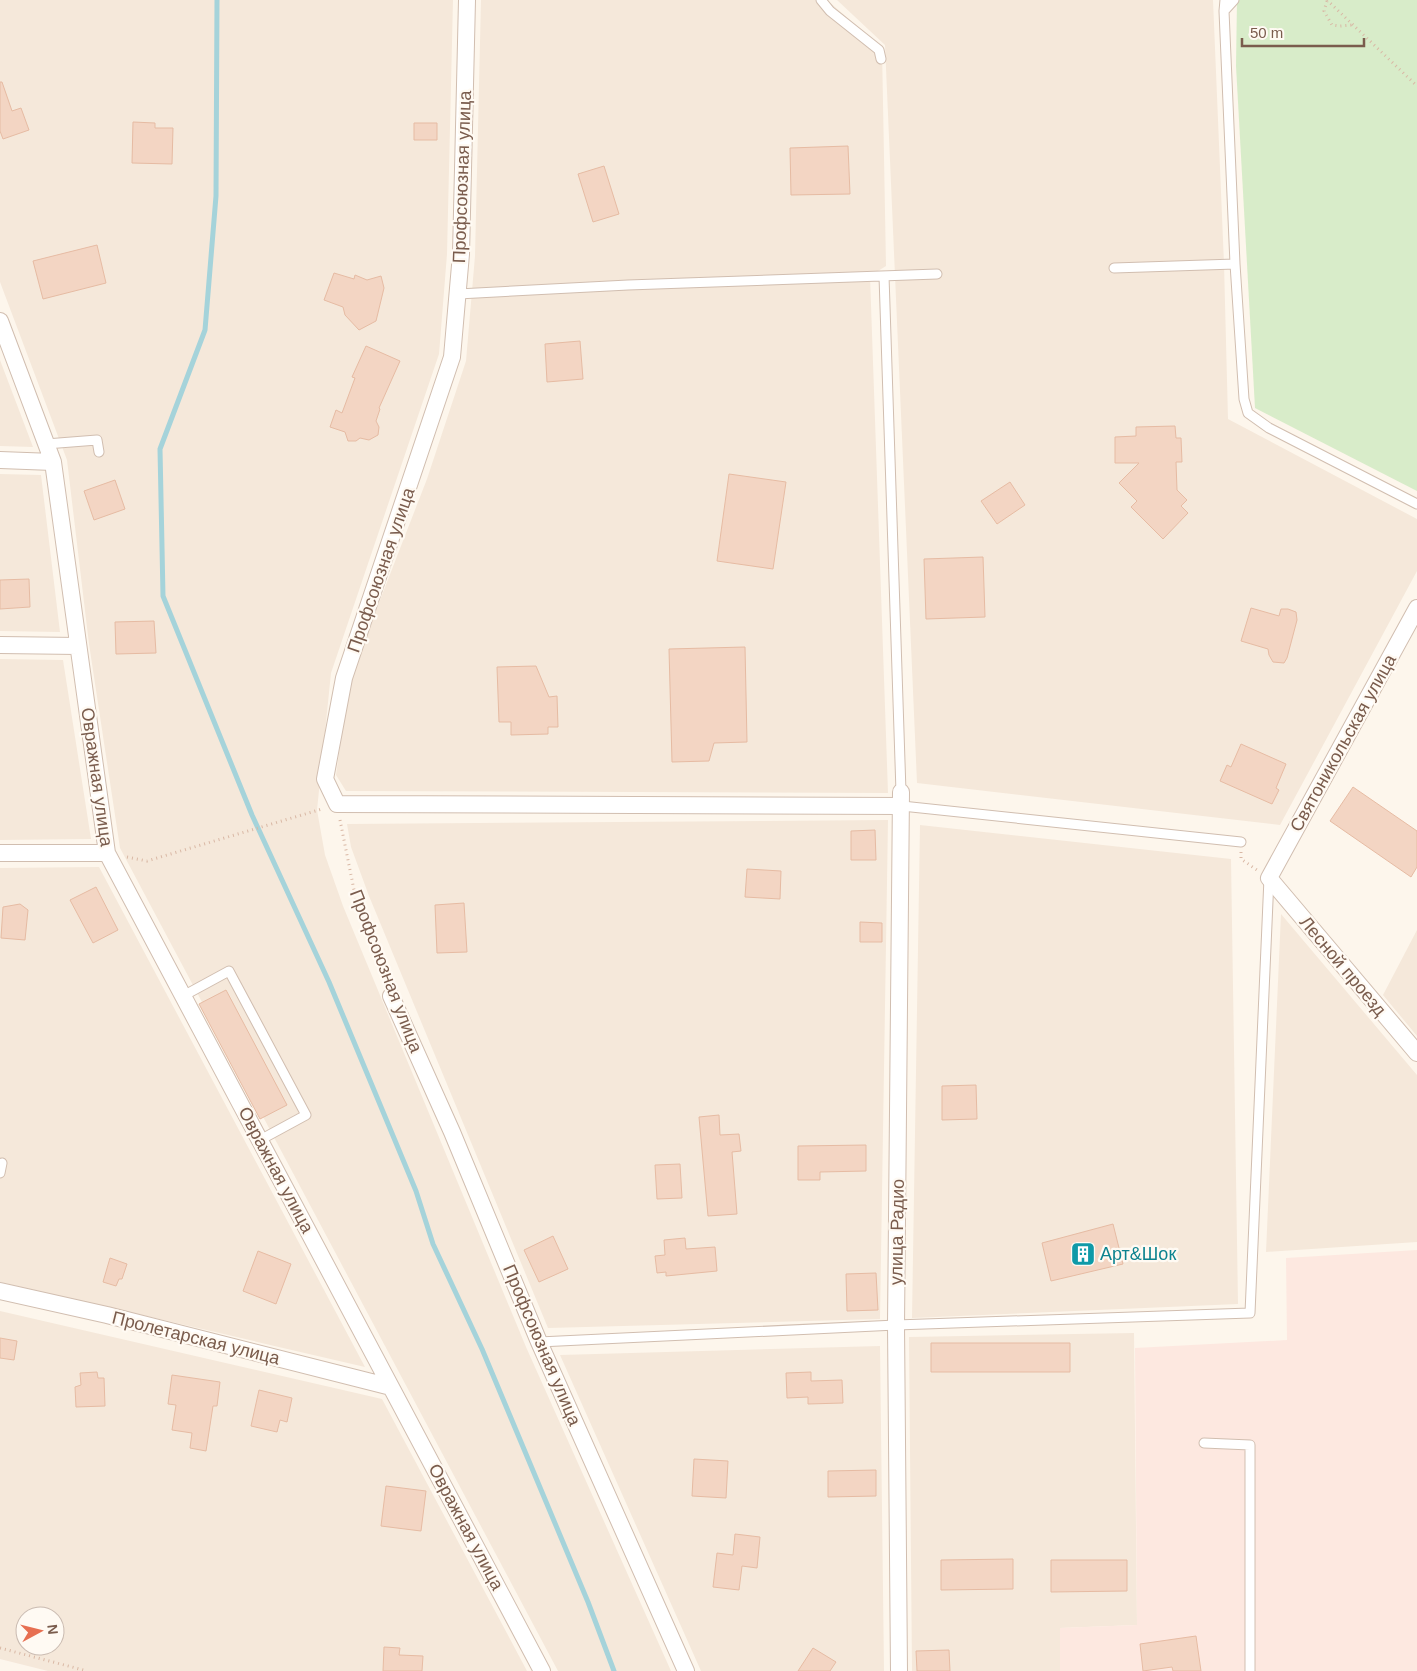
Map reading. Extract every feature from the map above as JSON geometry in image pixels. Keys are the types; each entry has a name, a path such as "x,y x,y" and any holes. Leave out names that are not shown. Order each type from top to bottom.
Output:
{"street":[{"name":"Профсоюзная улица","path":"337,804 325,779 344,678 452,357 461,254 467,0"},
{"name":"Овражная улица","path":"0,321 53,462 107,853 542,1671"},
{"path":"0,460 53,462"},
{"name":"Святоникольская улица","path":"1268,878 1417,608"},
{"path":"0,644 78,646"},
{"path":"337,804 902,799"},
{"name":"улица Радио","path":"899,1671 896,1325 902,799"},
{"path":"0,853 107,853"},
{"name":"Лесной проезд","path":"1268,878 1417,1053"},
{"name":"Профсоюзная улица","path":"391,996 452,1132 539,1342 686,1671"},
{"name":"Пролетарская улица","path":"0,1291 107,1315 391,1387"}],"lane":[{"path":"821,0 830,11 879,50 881,59"},
{"path":"1225,0 1236,264 1244,399 1248,413 1268,428 1417,504"},
{"path":"1224,11 1234,0"},
{"path":"1114,268 1236,264"},
{"path":"458,294 628,285 937,274"},
{"path":"884,276 902,799 1241,842"},
{"path":"46,444 98,440 100,452"},
{"path":"539,1342 896,1325 1250,1313 1268,878"},
{"path":"183,996 229,971 306,1115 260,1140"},
{"path":"0,1173 2,1163"},
{"path":"1204,1443 1250,1446 1250,1671"}],"path":[{"path":"1352,24 1332,25 1324,11 1327,0 1417,86"},
{"path":"107,853 148,861 337,804"},
{"name":"Профсоюзная улица","path":"337,804 356,900 391,996"},
{"path":"1241,842 1241,859 1268,878"},
{"path":"0,1648 87,1671"}],"shaded area":[{"path":"0,0 453,0 447,254 439,354 331,673 317,810 325,855 343,906 526,1347 671,1671 558,1671 120,848 89,644 67,460 0,282"},
{"path":"481,0 827,0 882,48 886,266 870,276 888,793 346,791 336,775 349,680 427,479 466,361 475,256"},
{"path":"837,0 1213,0 1224,264 1228,419 1417,519 1417,571 1280,825 917,783 885,45"},
{"path":"0,360 33,447 0,446"},
{"path":"0,474 41,475 60,632 0,631"},
{"path":"0,659 63,660 91,839 0,840"},
{"path":"888,820 880,1319 548,1328 369,896 351,847 347,824"},
{"path":"920,825 1231,859 1238,1304 912,1318"},
{"path":"99,867 365,1367 0,1282 0,868"},
{"path":"1281,914 1417,1075 1417,1242 1266,1252"},
{"path":"1417,930 1417,1036 1383,995"},
{"path":"1417,1250 1417,1671 1060,1671 1060,1628 1137,1625 1135,1348 1287,1340 1286,1258"},
{"path":"0,1311 382,1399 527,1671 48,1671 0,1659"},
{"path":"1134,1333 1137,1625 1060,1628 1060,1671 912,1671 909,1337"},
{"path":"880,1346 884,1671 701,1671 560,1355"}],"green space":[{"path":"1237,0 1417,0 1417,491 1255,408 1236,66"}],"building":[{"path":"0,82 2,82 12,111 21,108 29,130 3,139 0,131"},
{"path":"133,122 155,123 155,128 173,128 172,164 132,163"},
{"path":"414,123 437,123 437,140 414,140"},
{"path":"848,146 850,194 791,195 790,148"},
{"path":"604,166 619,214 593,222 578,174"},
{"path":"97,245 106,283 43,299 33,261"},
{"path":"334,273 354,279 355,275 367,280 381,276 384,288 376,321 359,330 345,315 343,307 324,300"},
{"path":"580,341 583,379 547,382 545,344"},
{"path":"366,346 400,361 379,408 376,421 379,427 378,435 369,440 360,438 356,441 348,441 345,432 330,427 336,410 342,413 355,378 352,377"},
{"path":"1175,426 1176,438 1181,438 1182,462 1176,462 1177,490 1187,500 1181,506 1188,513 1163,539 1131,507 1137,501 1119,483 1139,463 1115,463 1115,437 1136,436 1136,427"},
{"path":"729,474 786,482 773,569 717,561"},
{"path":"115,480 125,509 94,520 84,491"},
{"path":"1010,482 1025,505 997,524 981,501"},
{"path":"983,557 985,617 926,619 924,559"},
{"path":"29,579 30,607 0,609 0,580"},
{"path":"1251,608 1279,616 1281,609 1296,612 1297,620 1284,663 1273,662 1268,649 1241,641"},
{"path":"154,621 156,653 116,654 115,622"},
{"path":"745,647 747,742 714,743 709,761 672,762 669,649"},
{"path":"536,666 549,697 557,696 558,727 548,727 548,734 511,735 511,722 499,722 497,667"},
{"path":"1241,744 1286,764 1276,788 1279,790 1272,804 1220,781 1227,765 1231,767"},
{"path":"1353,787 1417,831 1417,867 1411,877 1330,821"},
{"path":"875,830 876,860 851,860 851,831"},
{"path":"747,869 781,871 780,899 745,897"},
{"path":"96,887 118,930 93,943 70,900"},
{"path":"464,903 467,952 437,953 435,905"},
{"path":"20,904 28,910 25,940 1,938 3,907"},
{"path":"860,922 882,923 882,942 860,942"},
{"path":"226,990 287,1105 260,1119 199,1004"},
{"path":"976,1085 977,1119 942,1120 942,1086"},
{"path":"719,1115 720,1135 739,1134 741,1151 732,1152 737,1214 708,1216 699,1117"},
{"path":"866,1145 866,1171 820,1172 820,1180 798,1180 798,1146"},
{"path":"680,1164 682,1198 657,1199 655,1165"},
{"name":"Арт&Шок","path":"1113,1224 1123,1264 1051,1281 1042,1243"},
{"path":"553,1236 568,1269 539,1282 524,1250"},
{"path":"685,1238 686,1249 715,1247 717,1271 666,1276 666,1272 657,1273 655,1256 665,1255 664,1240"},
{"path":"258,1251 291,1264 276,1304 243,1291"},
{"path":"110,1258 127,1264 122,1279 119,1279 116,1286 103,1282"},
{"path":"876,1273 878,1310 847,1311 846,1274"},
{"path":"0,1338 17,1341 14,1360 0,1358"},
{"path":"931,1343 1070,1343 1070,1372 931,1372"},
{"path":"97,1372 98,1378 104,1378 105,1406 76,1407 75,1387 81,1385 80,1373"},
{"path":"811,1372 811,1381 842,1380 843,1403 808,1404 808,1397 787,1398 786,1373"},
{"path":"172,1375 220,1382 217,1406 213,1406 206,1451 190,1448 192,1433 172,1430 176,1405 168,1404"},
{"path":"259,1390 292,1398 287,1422 280,1420 277,1432 251,1426"},
{"path":"694,1459 728,1461 726,1498 692,1496"},
{"path":"876,1470 876,1496 828,1497 828,1471"},
{"path":"386,1486 426,1491 421,1531 381,1526"},
{"path":"735,1534 760,1537 757,1568 742,1566 739,1590 713,1587 717,1553 733,1555"},
{"path":"1013,1559 1013,1589 941,1590 941,1560"},
{"path":"1051,1560 1127,1560 1127,1591 1051,1592"},
{"path":"1196,1636 1201,1671 1173,1671 1172,1667 1143,1671 1140,1644"},
{"path":"384,1647 400,1648 399,1655 423,1656 422,1671 383,1671"},
{"path":"813,1648 836,1662 830,1671 798,1671"},
{"path":"949,1650 950,1671 917,1671 916,1651"}],"waterway":[{"path":"217,0 216,196 205,330 160,449 163,596 252,815 329,982 416,1191 433,1244 482,1349 588,1602 614,1671"}],"place":[{"name":"Арт&Шок","path":"1083,1254"}]}
